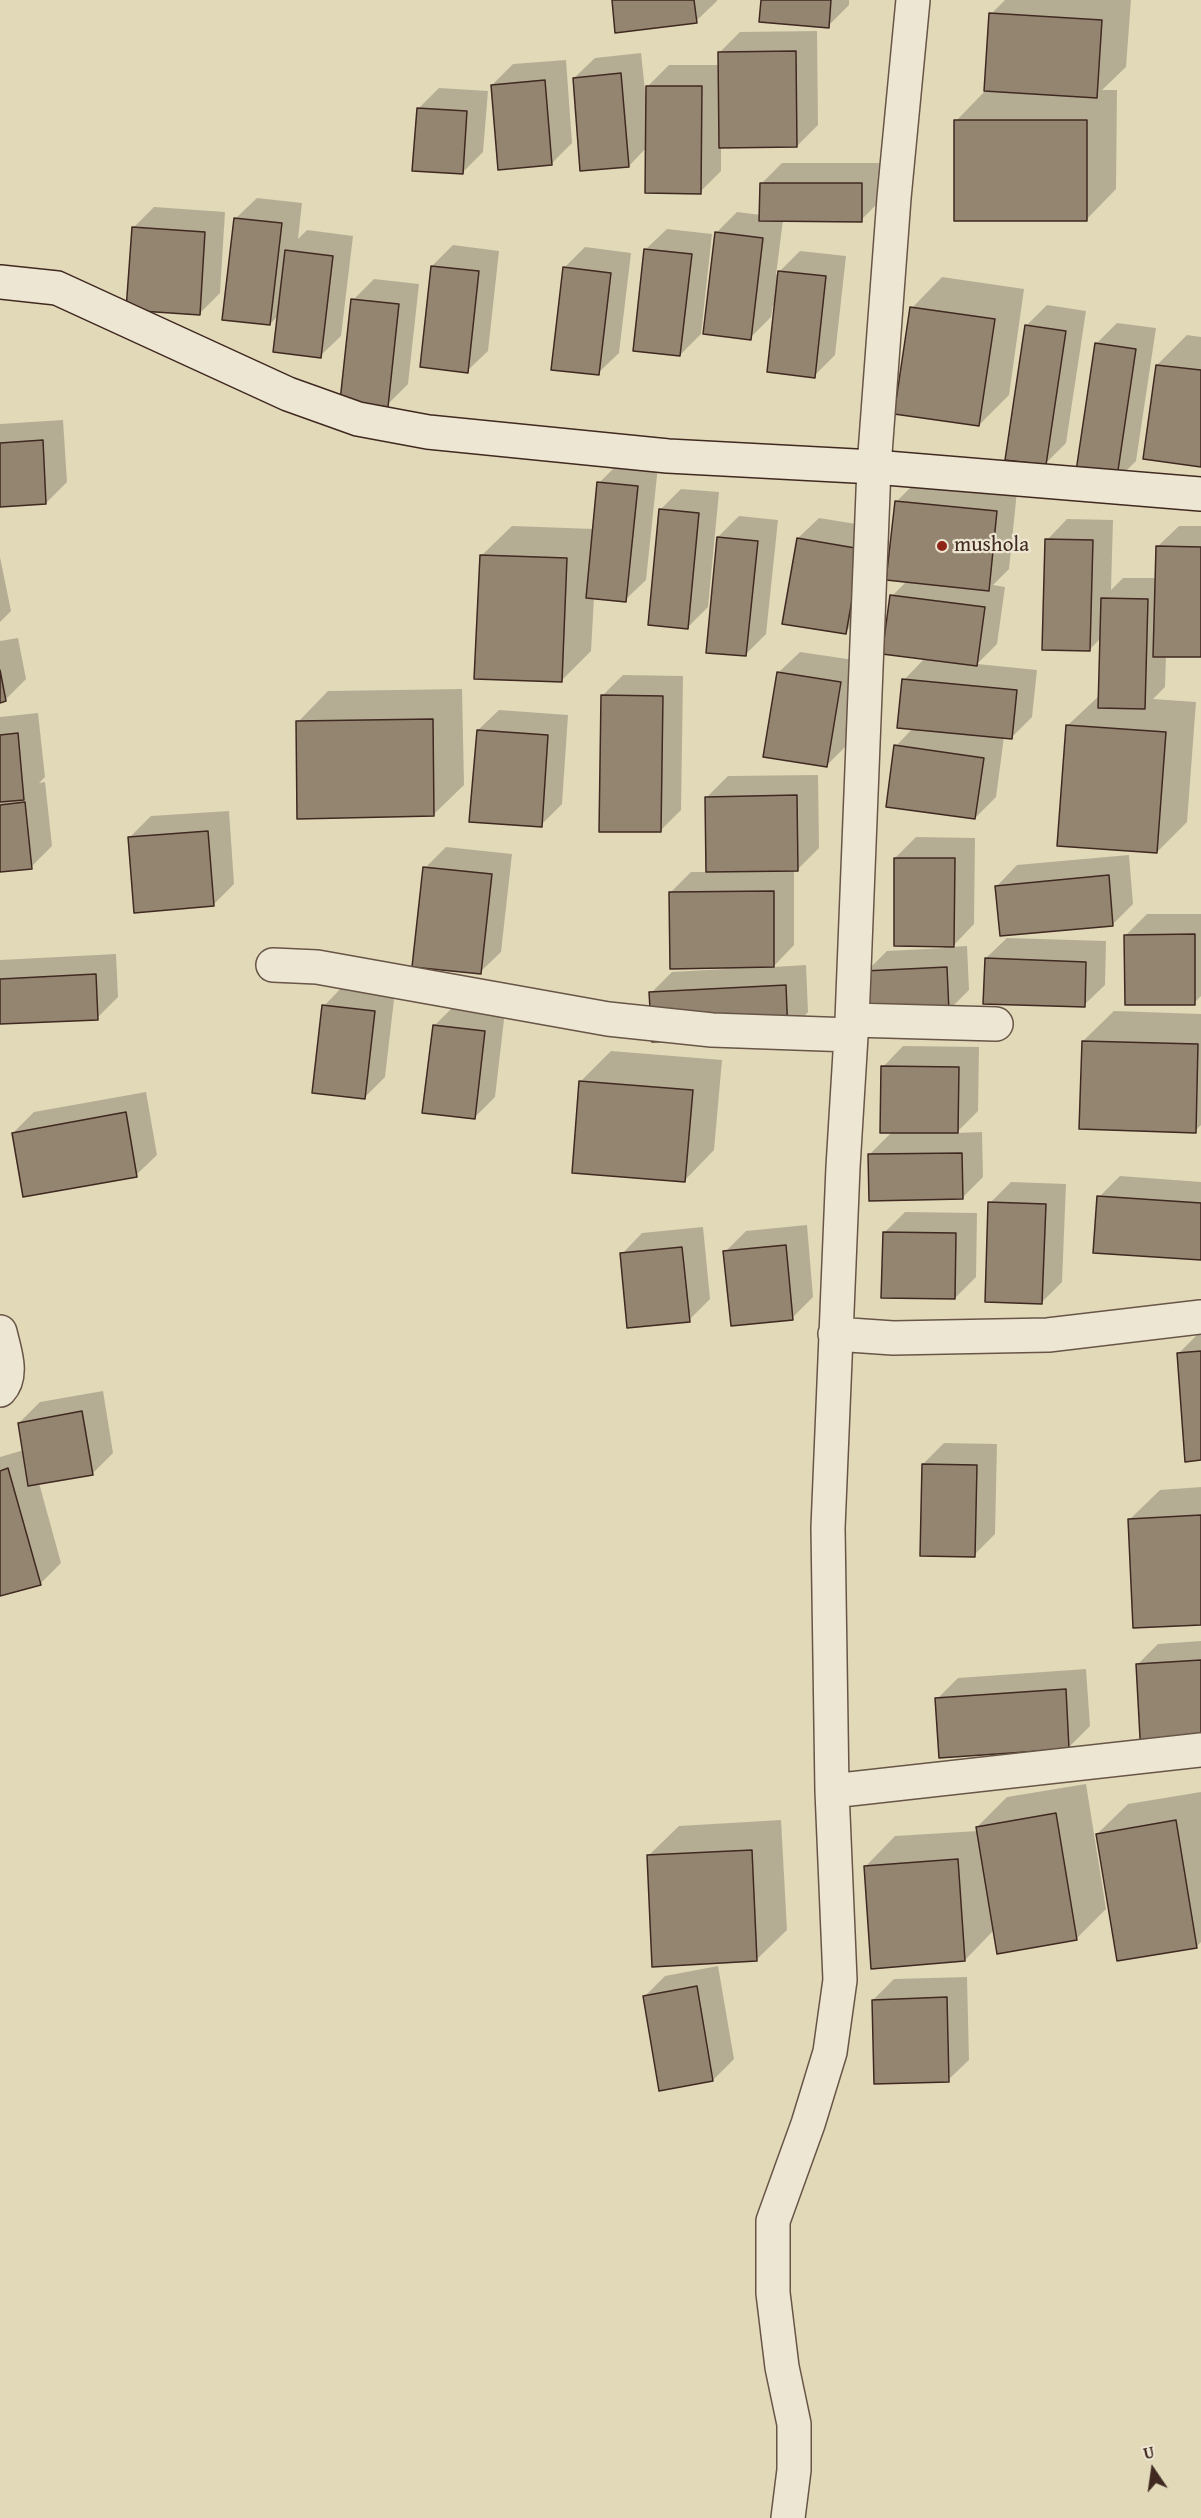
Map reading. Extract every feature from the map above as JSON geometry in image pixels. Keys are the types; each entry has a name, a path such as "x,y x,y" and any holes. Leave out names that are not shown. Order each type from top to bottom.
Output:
{"street":[{"path":"788,2518 794,2470 794,2424 782,2367 773,2293 773,2221 808,2124 830,2052 840,1980 832,1791 828,1528 874,467 894,198 913,0"},
{"path":"0,282 57,288 288,394 357,420 428,432 668,456 874,467 1201,494"},
{"path":"273,965 317,967 608,1018 712,1030 996,1024"},
{"path":"836,1334 893,1338 1048,1335 1201,1317"},
{"path":"0,1332 7,1372 5,1384 0,1390"},
{"path":"832,1791 1201,1750"}],"building":[{"path":"612,0 694,0 697,23 615,33"},
{"path":"761,0 831,0 829,28 759,22"},
{"path":"989,13 1102,20 1097,98 984,91"},
{"path":"796,51 797,147 719,148 718,52"},
{"path":"621,73 629,167 580,171 573,78"},
{"path":"545,80 552,165 498,170 491,85"},
{"path":"646,86 702,86 701,194 645,193"},
{"path":"417,108 467,111 463,174 412,171"},
{"path":"954,120 1087,120 1087,221 954,221"},
{"path":"760,183 862,183 862,222 759,221"},
{"path":"234,218 282,223 270,325 222,320"},
{"path":"132,227 205,232 200,315 126,310"},
{"path":"715,232 763,238 751,340 703,334"},
{"path":"644,249 692,254 680,356 633,351"},
{"path":"285,250 333,256 321,358 273,352"},
{"path":"431,266 479,271 468,373 420,367"},
{"path":"563,267 611,273 599,375 551,370"},
{"path":"778,271 826,276 815,378 767,372"},
{"path":"351,299 399,304 388,407 340,401"},
{"path":"910,307 995,319 979,426 894,414"},
{"path":"1025,325 1066,331 1046,465 1005,460"},
{"path":"1095,343 1136,349 1116,484 1075,478"},
{"path":"1156,365 1201,370 1201,467 1143,459"},
{"path":"43,440 46,504 0,507 0,443"},
{"path":"597,482 638,486 626,602 586,598"},
{"name":"mushola","path":"895,501 997,511 989,591 886,580"},
{"path":"659,509 699,513 688,629 648,625"},
{"path":"717,537 758,541 746,656 706,653"},
{"path":"797,538 861,549 846,634 782,624"},
{"path":"1045,539 1093,540 1090,651 1042,650"},
{"path":"1156,546 1201,547 1201,657 1153,657"},
{"path":"480,555 567,558 562,682 474,679"},
{"path":"890,595 985,607 977,666 882,654"},
{"path":"1101,598 1148,599 1145,709 1098,708"},
{"path":"0,670 6,701 0,703"},
{"path":"777,672 841,682 827,767 763,757"},
{"path":"902,679 1017,690 1012,739 897,728"},
{"path":"601,695 663,696 661,832 599,832"},
{"path":"433,719 434,816 297,819 296,721"},
{"path":"1066,725 1166,732 1157,853 1057,846"},
{"path":"477,730 548,735 542,827 469,822"},
{"path":"18,733 24,800 0,802 0,735"},
{"path":"894,745 984,758 975,819 886,807"},
{"path":"797,795 798,871 706,872 705,797"},
{"path":"25,802 32,869 0,872 0,805"},
{"path":"208,831 214,906 134,913 128,837"},
{"path":"894,858 955,858 954,947 894,946"},
{"path":"423,867 492,874 481,974 412,967"},
{"path":"1109,875 1113,926 1000,936 995,886"},
{"path":"774,891 774,967 670,969 669,892"},
{"path":"1195,934 1195,1005 1125,1005 1124,935"},
{"path":"985,958 1086,962 1085,1007 983,1004"},
{"path":"947,967 949,1012 867,1017 864,971"},
{"path":"96,974 98,1020 0,1024 0,979"},
{"path":"786,985 788,1035 652,1042 649,992"},
{"path":"322,1005 375,1011 365,1099 312,1093"},
{"path":"433,1025 485,1031 475,1119 422,1113"},
{"path":"1082,1041 1198,1044 1196,1133 1079,1129"},
{"path":"881,1066 959,1067 958,1133 880,1133"},
{"path":"579,1081 693,1090 685,1182 572,1173"},
{"path":"126,1112 137,1177 23,1197 12,1133"},
{"path":"962,1153 963,1199 869,1201 868,1154"},
{"path":"1097,1196 1201,1203 1201,1260 1093,1253"},
{"path":"988,1202 1046,1204 1042,1304 985,1302"},
{"path":"883,1232 956,1233 955,1299 881,1298"},
{"path":"786,1245 793,1320 731,1326 723,1251"},
{"path":"682,1247 690,1322 627,1328 620,1253"},
{"path":"1201,1351 1201,1460 1185,1462 1177,1353"},
{"path":"82,1411 93,1475 28,1486 18,1423"},
{"path":"922,1464 977,1465 975,1557 920,1556"},
{"path":"8,1468 41,1585 0,1596 0,1471"},
{"path":"1201,1515 1201,1625 1133,1628 1128,1519"},
{"path":"1201,1660 1201,1753 1141,1756 1136,1664"},
{"path":"1066,1689 1069,1749 939,1758 935,1698"},
{"path":"1056,1813 1077,1940 997,1954 976,1827"},
{"path":"1176,1820 1197,1948 1117,1961 1096,1834"},
{"path":"752,1850 757,1961 652,1967 647,1855"},
{"path":"958,1859 965,1961 871,1969 864,1866"},
{"path":"697,1986 713,2081 659,2091 643,1996"},
{"path":"947,1997 949,2082 874,2084 872,2000"}],"place":[{"name":"mushola","path":"942,546"}]}
